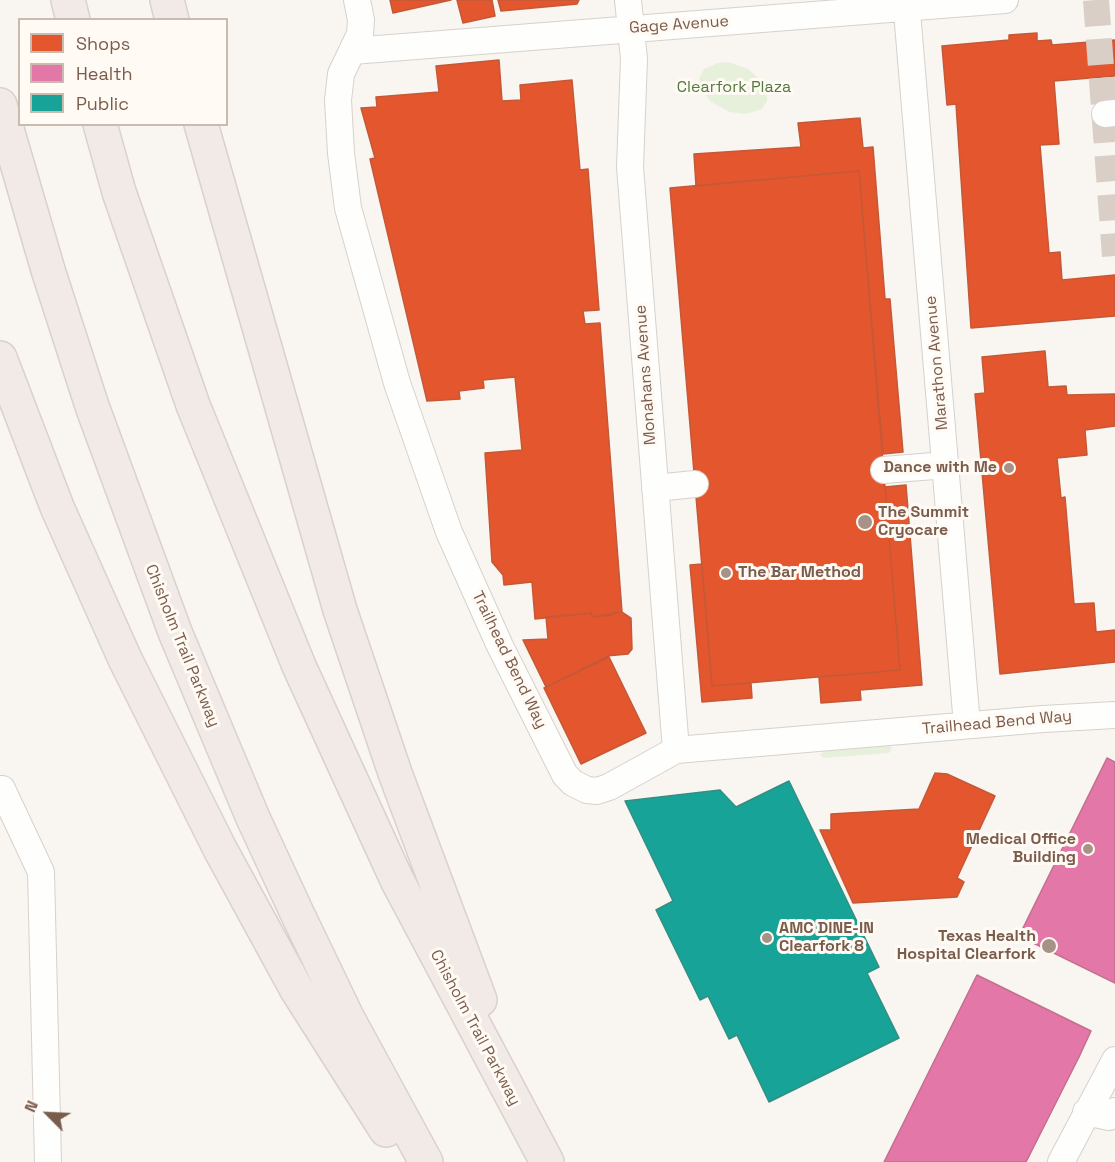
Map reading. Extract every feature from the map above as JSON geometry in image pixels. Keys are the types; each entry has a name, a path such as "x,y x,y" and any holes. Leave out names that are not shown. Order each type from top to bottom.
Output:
{"highway":[{"path":"68,0 72,18"},
{"path":"167,0 172,18"},
{"name":"Chisholm Trail Parkway","path":"0,105 42,249 92,406 129,512 175,632 249,808 297,913 347,1017 426,1162"},
{"name":"Chisholm Trail Parkway","path":"101,126 119,192 193,405 299,666 397,880 539,1149"},
{"path":"202,126 340,610 368,696 419,838 539,1149"},
{"path":"0,358 57,507 89,582 220,849 297,990 406,1162"}],"street":[{"name":"Trailhead Bend Way","path":"357,0 361,20 360,34 341,74 338,100 341,153 348,208 397,383 449,532 500,646 565,775 580,788 597,791 609,787 676,750 1115,715"},
{"name":"Monahans Avenue","path":"628,0 634,59 630,167 676,750"},
{"name":"Gage Avenue","path":"352,51 906,4 1005,0"},
{"name":"Marathon Avenue","path":"906,4 968,725"},
{"path":"884,470 946,465"},
{"path":"655,488 695,484"},
{"path":"0,789 41,872 48,1162"},
{"path":"1060,1162 1115,1059"},
{"path":"1086,1112 1109,1117 1115,1111"}],"green space":[{"name":"Clearfork Plaza","path":"728,62 748,69 765,84 767,101 762,109 745,114 730,112 711,102 704,93 699,79 704,69 718,63"},
{"path":"888,745 892,748 889,753 824,758 820,755 824,751"}],"building: Shops":[{"path":"390,0 451,0 393,13"},
{"path":"457,0 492,0 495,16 463,23"},
{"path":"498,0 579,0 577,4 501,11"},
{"path":"1037,33 1037,41 1051,40 1052,45 1115,40 1115,76 1054,81 1059,144 1040,145 1049,253 1060,252 1062,280 1115,275 1115,316 971,328 956,104 947,105 942,46 1009,40 1009,35"},
{"path":"499,60 502,101 521,100 520,85 572,80 580,170 588,169 599,310 583,311 585,324 600,323 622,612 612,613 612,615 592,617 591,613 535,619 532,582 504,585 503,575 492,562 485,453 522,450 515,377 483,380 484,388 459,391 460,399 427,401 370,159 375,158 361,108 377,107 376,97 439,92 436,66"},
{"path":"860,118 863,148 873,147 885,299 890,299 903,452 883,454 859,171 696,186 694,154 801,147 798,123"},
{"path":"859,171 900,670 712,686 670,188"},
{"path":"1045,351 1048,387 1066,386 1067,395 1115,394 1115,426 1085,430 1087,455 1057,458 1061,498 1065,497 1074,604 1094,603 1096,632 1115,630 1115,662 1000,674 975,394 985,393 982,357"},
{"path":"906,485 922,685 860,690 861,700 821,703 819,677 900,670 885,487"},
{"path":"702,564 712,686 751,683 752,698 702,702 690,565"},
{"path":"622,612 631,618 632,649 628,654 606,656 546,687 523,640 548,639 546,617 591,613 592,617"},
{"path":"609,657 646,733 581,764 544,688"},
{"path":"935,773 947,774 995,796 957,878 964,882 957,897 853,903 820,830 831,830 831,814 919,809"}],"building: Health":[{"name":"Medical Office Building","path":"1107,758 1115,762 1115,983 1019,936"},
{"path":"977,975 1091,1031 1079,1057 1026,1162 884,1162"}],"building: Public":[{"name":"AMC DINE-IN Clearfork 8","path":"789,781 879,967 867,973 899,1038 769,1102 737,1035 729,1039 708,996 700,1000 656,910 673,901 625,801 720,790 736,807"}],"tunnel":[{"path":"1096,0 1115,256"}],"place":[{"name":"Dance with Me","path":"1009,468"},
{"name":"The Summit Cryocare","path":"865,522"},
{"name":"The Bar Method","path":"726,573"},
{"name":"Medical Office Building","path":"1088,849"},
{"name":"AMC DINE-IN Clearfork 8","path":"767,938"},
{"name":"Texas Health Hospital Clearfork","path":"1049,946"}]}
